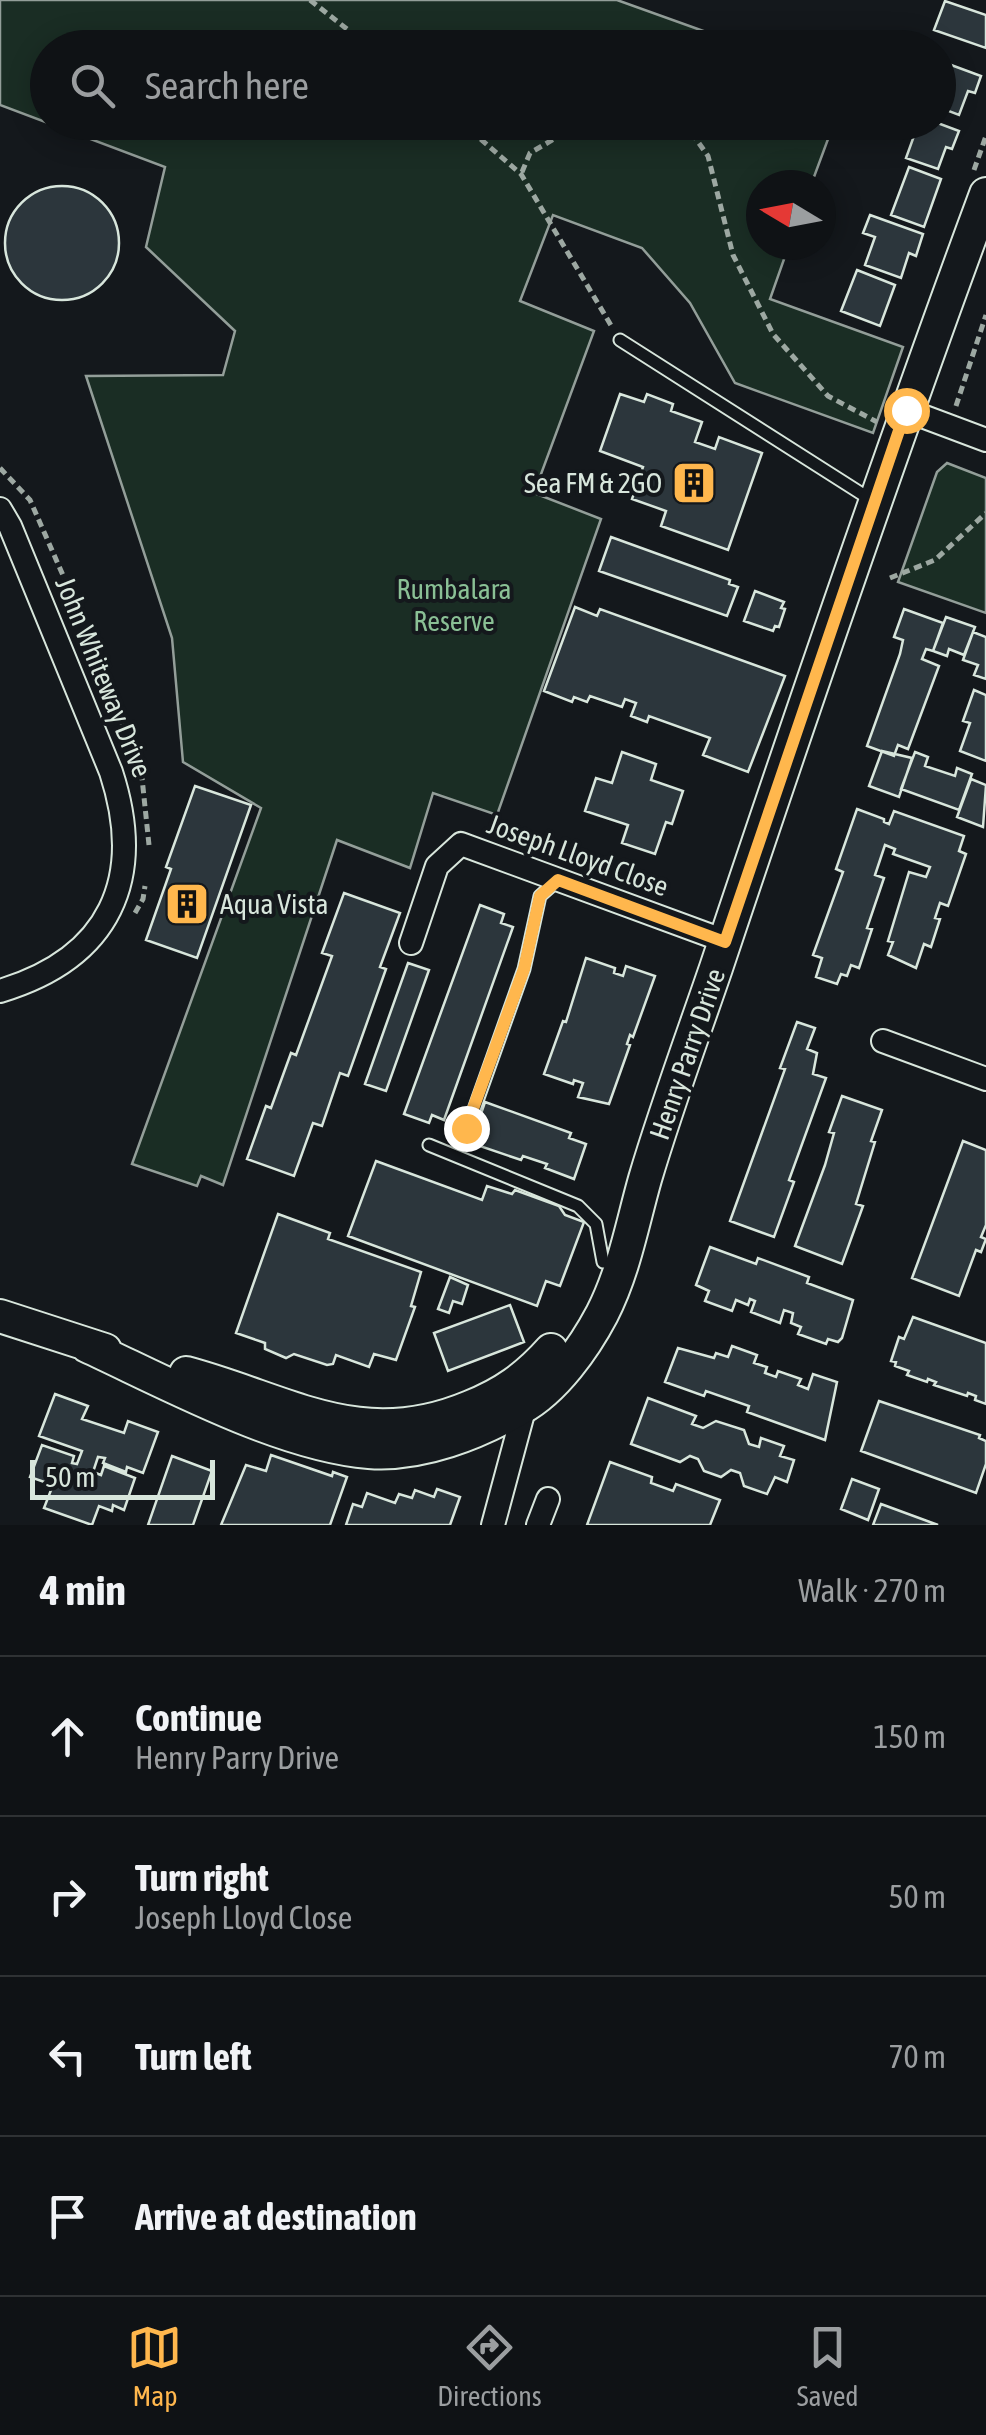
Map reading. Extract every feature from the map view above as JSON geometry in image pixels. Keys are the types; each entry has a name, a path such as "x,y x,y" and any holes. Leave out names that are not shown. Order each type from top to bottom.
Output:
{"main road":[{"name":"Henry Parry Drive","path":"87,1346 266,1425 336,1447 372,1453 442,1442 525,1406 561,1372 601,1316 627,1250 645,1178 873,500 986,194"},
{"name":"Henry Parry Drive","path":"0,1316 345,1424 414,1426 493,1398 528,1376 556,1345 645,1178"}],"street":[{"path":"902,419 949,426 986,440"},
{"name":"John Whiteway Drive","path":"0,510 112,772 123,808 126,846 120,883 106,916 86,946 61,966 0,991"},
{"name":"Joseph Lloyd Close","path":"410,943 437,866 460,844 725,942"},
{"path":"883,1041 986,1078"},
{"path":"492,1525 525,1406"},
{"path":"538,1525 548,1499"}],"lane":[{"path":"620,340 873,500"},
{"path":"466,1128 524,969 540,896 558,880"},
{"path":"429,1145 578,1206 596,1224 603,1262"}],"path":[{"path":"310,0 348,30"},
{"path":"482,140 521,174 620,340"},
{"path":"521,174 530,153 552,140"},
{"path":"697,140 708,156 733,255 773,334 828,396 882,424 902,419"},
{"path":"949,426 986,314"},
{"path":"0,468 30,500 90,637"},
{"path":"890,578 935,560 986,513"}],"green space":[{"name":"Rumbalara Reserve","path":"0,0 617,0 701,30 30,30 30,116 0,105"},
{"name":"Rumbalara Reserve","path":"93,140 828,140 817,170 746,170 746,260 784,260 770,299 903,347 873,433 735,383 690,303 642,248 553,215 520,301 594,331 534,493 601,519 497,815 433,793 410,868 337,840 223,1185 201,1176 197,1186 132,1164 261,808 183,762 172,638 86,376 223,375 235,331 146,247 165,167"},
{"path":"947,463 986,478 986,613 898,582 937,472"}],"building":[{"path":"945,1 986,15 986,48 956,38 956,30 934,30"},
{"path":"956,67 981,76 975,93 968,91 959,115"},
{"path":"912,140 956,140 952,149 946,147 938,169 906,158"},
{"path":"909,167 941,179 924,227 891,215"},
{"path":"62,186 84,190 103,202 115,221 119,243 115,265 103,284 84,296 62,300 40,296 21,284 9,265 5,243 9,221 21,202 40,190"},
{"path":"870,215 923,234 916,256 909,253 901,278 865,265 875,237 863,233"},
{"path":"857,270 895,285 880,326 841,311"},
{"name":"Sea FM & 2GO","path":"620,394 644,402 647,394 673,404 671,411 702,422 695,442 715,449 719,437 762,453 728,550 661,526 666,511 632,499 643,467 600,451"},
{"path":"611,537 730,580 729,584 738,587 727,616 599,571"},
{"path":"755,591 784,602 779,627 775,626 773,631 744,621"},
{"path":"575,607 597,616 600,609 785,676 748,772 703,755 710,738 649,716 647,722 631,716 636,703 625,699 622,707 590,696 587,702 574,697 572,702 544,691"},
{"path":"904,609 943,623 933,651 926,649 922,659 939,666 908,749 898,745 894,756 867,746 900,654 903,640 894,637"},
{"path":"946,617 975,627 964,655 949,649 947,656 933,651"},
{"path":"973,632 986,637 986,679 974,675 978,665 963,660"},
{"path":"974,690 986,695 986,761 960,751 970,723 963,721"},
{"path":"882,751 912,758 899,797 869,786"},
{"path":"622,752 656,764 651,780 683,791 672,824 666,822 655,854 622,843 628,825 585,811 596,778 612,783"},
{"path":"915,752 928,757 925,766 955,776 957,768 972,774 959,810 901,789"},
{"path":"971,779 986,785 983,827 957,817"},
{"name":"Aqua Vista","path":"195,786 251,805 197,958 146,940 171,869 166,867"},
{"path":"857,809 889,824 894,811 964,836 959,851 966,854 948,906 940,903 935,918 940,919 931,947 924,944 916,968 888,955 893,942 888,941 909,872 926,877 930,867 893,854 895,849 885,845 875,875 884,878 859,968 851,965 847,976 841,974 837,984 816,977 822,958 813,955 843,872 836,869"},
{"path":"344,893 400,913 380,967 386,969 348,1076 340,1073 322,1126 313,1123 294,1176 247,1159 266,1106 271,1108 291,1053 296,1055 332,956 322,953"},
{"path":"480,905 504,914 501,923 513,927 444,1120 432,1115 429,1123 404,1114"},
{"path":"586,958 615,968 614,973 623,976 626,966 655,976 633,1037 630,1035 609,1104 578,1097 583,1083 574,1080 573,1084 544,1074"},
{"path":"408,963 429,970 386,1091 365,1084"},
{"path":"797,1022 815,1028 807,1049 817,1053 813,1074 826,1078 789,1180 794,1182 774,1237 730,1221 785,1069 780,1068"},
{"path":"842,1096 882,1110 856,1204 863,1206 842,1264 795,1246 825,1165 834,1133 829,1132"},
{"path":"485,1102 571,1133 569,1138 586,1144 574,1179 545,1168 547,1164 523,1156 521,1160 471,1143"},
{"path":"963,1141 986,1150 986,1225 981,1237 986,1239 981,1252 976,1250 959,1296 912,1278"},
{"path":"376,1161 482,1200 487,1186 512,1194 515,1190 559,1206 565,1215 584,1222 560,1286 546,1281 537,1306 348,1236"},
{"path":"278,1214 330,1233 328,1239 421,1272 411,1306 415,1307 396,1360 374,1354 369,1367 336,1355 333,1364 327,1365 294,1354 286,1358 265,1349 265,1343 236,1333"},
{"path":"710,1247 756,1264 758,1258 809,1277 807,1283 853,1300 842,1338 838,1342 828,1339 826,1344 798,1334 801,1327 791,1323 793,1313 784,1310 780,1323 751,1312 755,1301 750,1299 748,1305 736,1300 732,1311 705,1301 709,1291 696,1285"},
{"path":"450,1277 468,1285 462,1304 453,1301 449,1313 438,1309"},
{"path":"510,1305 524,1342 448,1371 434,1333"},
{"path":"913,1317 986,1343 986,1404 968,1393 967,1396 934,1385 936,1382 928,1379 927,1382 907,1375 909,1371 895,1366 896,1362 891,1361 899,1337 904,1339"},
{"path":"732,1346 757,1355 754,1363 767,1367 765,1373 776,1377 778,1371 801,1379 798,1385 808,1389 813,1374 837,1382 825,1440 747,1412 749,1406 665,1382 678,1348 714,1358 716,1353 728,1357"},
{"path":"55,1394 88,1406 82,1419 124,1433 128,1421 158,1432 143,1473 127,1467 126,1472 98,1457 93,1472 101,1475 104,1466 135,1478 124,1510 113,1505 112,1511 99,1506 92,1525 44,1508 53,1485 30,1477 42,1445 74,1456 72,1463 77,1464 82,1451 39,1436"},
{"path":"648,1398 696,1416 692,1424 703,1428 716,1421 744,1430 749,1444 759,1447 761,1438 784,1446 780,1456 794,1460 787,1482 775,1477 767,1494 744,1486 740,1473 731,1470 721,1477 704,1471 698,1459 690,1456 680,1462 631,1444"},
{"path":"879,1401 980,1435 986,1441 986,1464 976,1493 861,1451"},
{"path":"271,1455 332,1476 333,1472 347,1477 330,1525 221,1525 246,1465 266,1471"},
{"path":"172,1456 212,1471 193,1525 148,1525"},
{"path":"610,1462 652,1477 651,1483 673,1491 676,1484 720,1500 710,1525 587,1525"},
{"path":"852,1479 879,1489 868,1520 841,1509"},
{"path":"437,1489 460,1497 450,1525 346,1525 353,1504 362,1507 367,1493 395,1503 399,1494 412,1498 415,1490 434,1497"},
{"path":"881,1504 938,1525 873,1525"}],"place":[{"name":"Sea FM & 2GO","path":"694,483"},
{"name":"Aqua Vista","path":"187,904"}],"route":[{"path":"466,1128 524,969 540,896 558,880 725,942 906,410"}]}
